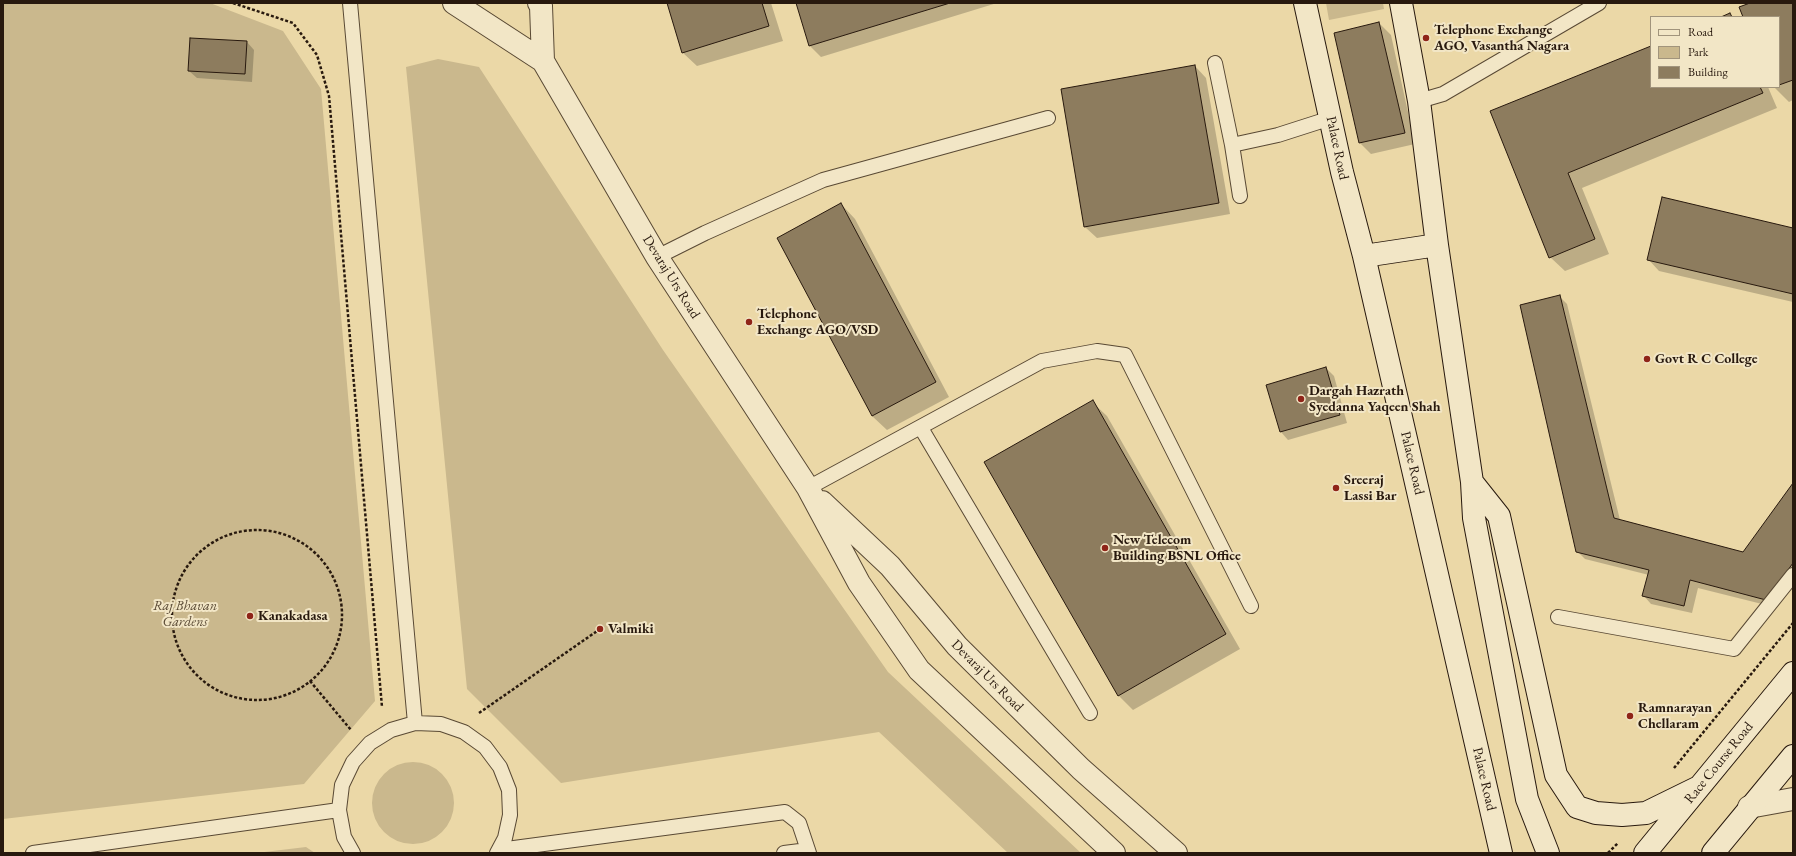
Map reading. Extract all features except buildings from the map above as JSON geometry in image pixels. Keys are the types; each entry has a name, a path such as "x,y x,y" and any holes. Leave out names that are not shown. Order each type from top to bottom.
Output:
{"main road":[{"name":"Devaraj Urs Road","path":"454,3 543,61 657,257 808,488 858,583 919,670 1114,853"},
{"name":"Devaraj Urs Road","path":"540,3 543,61"},
{"name":"Palace Road","path":"1305,3 1342,172 1364,256 1501,853"},
{"path":"1401,3 1419,101 1437,245 1472,482 1474,518 1527,799 1548,853"},
{"path":"1364,256 1437,245"},
{"path":"1472,482 1499,516 1556,775 1577,807 1596,813 1622,815 1646,813 1699,787"},
{"name":"Devaraj Urs Road","path":"808,488 890,566 957,646 1081,769 1176,853"},
{"name":"Race Course Road","path":"1645,853 1793,673"},
{"path":"1713,853 1793,756"},
{"path":"1750,807 1793,799"}],"lane":[{"path":"350,3 416,723"},
{"path":"1419,101 1443,94 1599,3"},
{"path":"1215,63 1232,145 1240,196"},
{"path":"657,257 705,233 823,180 1048,118"},
{"path":"1232,145 1278,135 1331,118"},
{"path":"808,488 1042,361 1097,351 1125,355 1251,606"},
{"path":"921,428 1090,713"},
{"path":"1558,617 1734,649 1793,575"},
{"path":"353,853 344,837 339,810 342,785 353,762 370,743 391,730 416,723 441,724 464,732 485,747 500,767 509,790 510,815 505,838 498,851"},
{"path":"33,853 339,810"},
{"path":"498,851 785,812 799,823 809,851 784,853"}],"path":[{"path":"233,3 293,23 317,55 329,96 382,710"},
{"path":"268,530 289,536 308,546 324,561 335,580 342,601 342,622 338,642 329,660 317,676 310,681 301,688 282,697 263,700 242,699 224,693 207,684 192,670 181,654 175,636 172,616 174,596 181,578 192,561 206,547 225,537 246,531 268,530"},
{"path":"1670,773 1793,623"},
{"path":"456,729 600,630"},
{"path":"310,681 366,748"}],"green space":[{"name":"Raj Bhavan Gardens","path":"3,3 210,3 283,31 321,89 375,701 304,784 3,819"},
{"path":"1326,3 1383,3 1384,9 1329,20"},
{"path":"438,59 479,67 663,350 888,672 1081,853 1008,853 879,732 561,783 467,689 406,67"},
{"path":"405,762 421,762 436,769 447,780 454,795 454,811 451,819 442,832 429,841 421,844 405,844 390,837 379,826 372,811 372,795 379,780 390,769"},
{"path":"306,847 315,853 256,853"}],"place":[{"name":"Telephone Exchange AGO, Vasantha Nagara","path":"1426,38"},
{"name":"Telephone Exchange AGO/VSD","path":"749,322"},
{"name":"Govt R C College","path":"1647,359"},
{"name":"Dargah Hazrath Syedanna Yaqeen Shah","path":"1301,399"},
{"name":"Sreeraj Lassi Bar","path":"1336,488"},
{"name":"New Telecom Building BSNL Office","path":"1105,548"},
{"name":"Kanakadasa","path":"250,616"},
{"name":"Valmiki","path":"600,629"},
{"name":"Ramnarayan Chellaram","path":"1630,716"}]}
